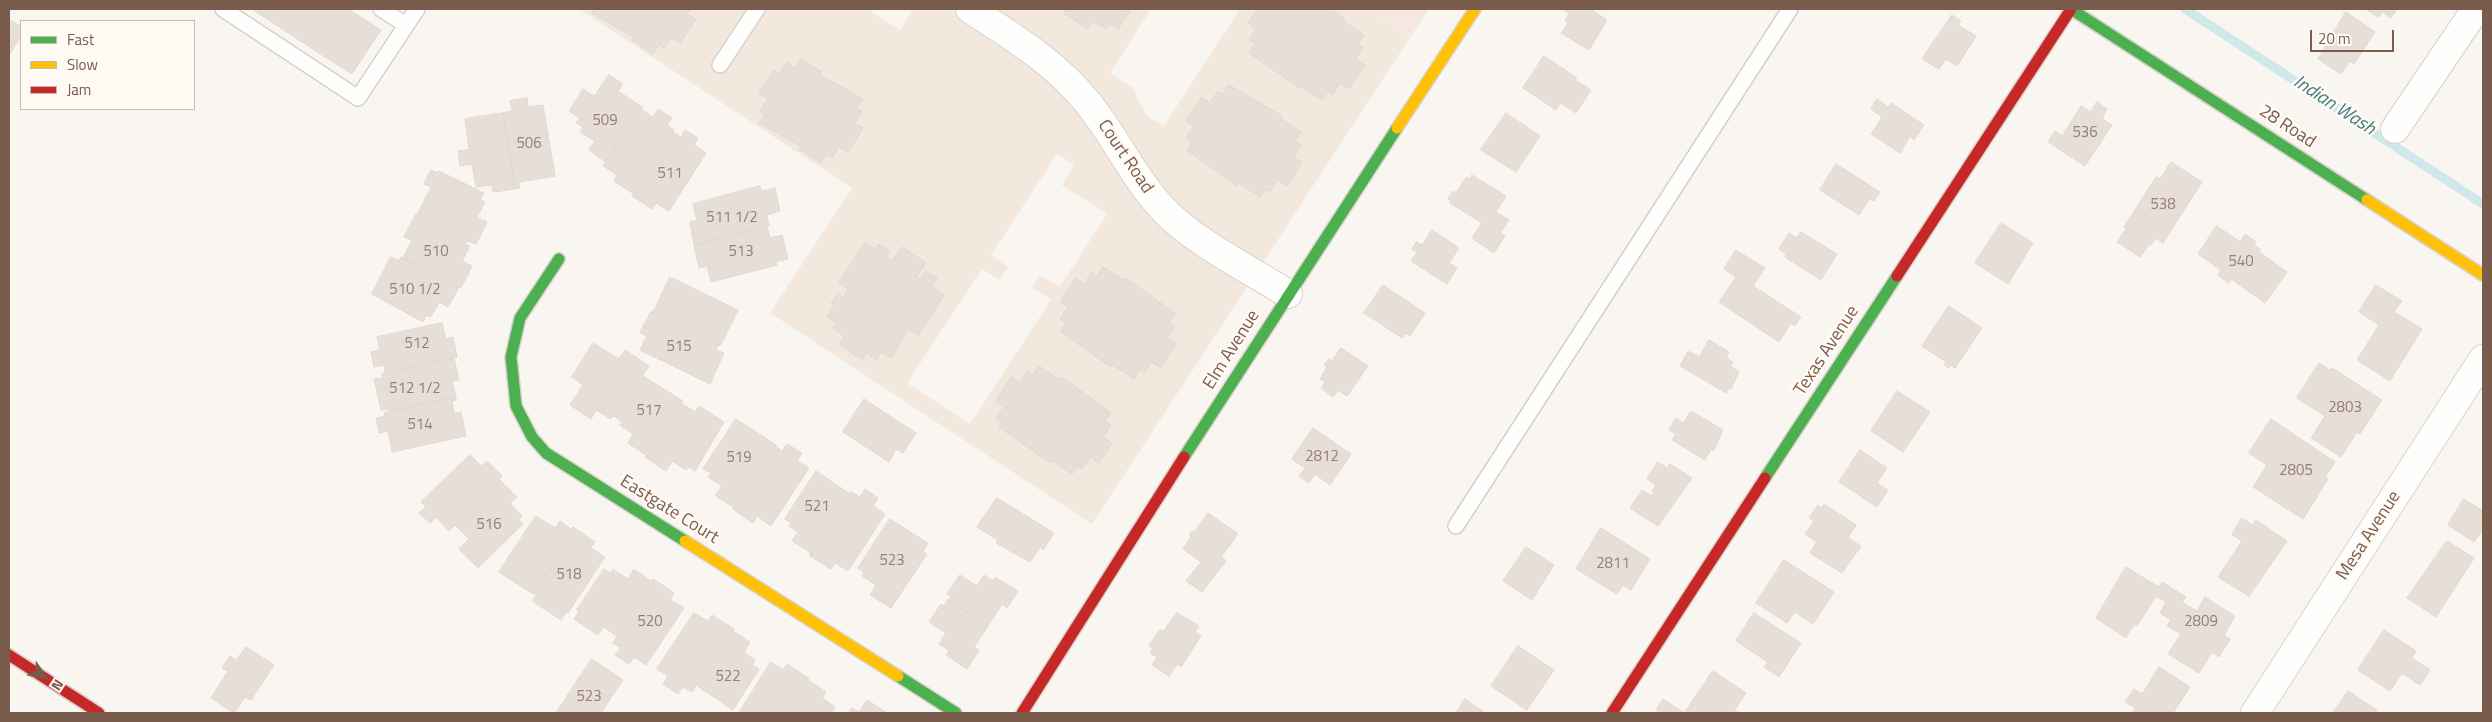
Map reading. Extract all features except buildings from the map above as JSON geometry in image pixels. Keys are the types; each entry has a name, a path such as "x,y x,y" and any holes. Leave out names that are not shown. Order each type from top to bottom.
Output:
{"street":[{"name":"Court Road","path":"970,9 1048,62 1075,88 1090,105 1147,191 1171,217 1186,230 1288,294"},
{"name":"Elm Avenue","path":"1022,713 1288,294 1475,9"},
{"name":"28 Road","path":"2071,9 2483,275"},
{"name":"Texas Avenue","path":"1612,713 2071,9"},
{"path":"2395,129 2476,9"},
{"name":"Eastgate Court","path":"558,259 520,318 511,357 516,406 532,437 546,453 956,713"},
{"name":"Mesa Avenue","path":"2254,713 2483,359"},
{"path":"11,662 99,713"}],"lane":[{"path":"223,9 358,98 417,9"},
{"path":"381,9 406,25"},
{"path":"720,65 757,9"},
{"path":"1456,526 1790,9"}],"shaded area":[{"path":"579,9 867,9 900,30 914,9 1151,9 1110,73 1133,88 1146,115 1164,126 1240,9 1368,9 1411,36 1092,524 770,313 852,188","holes":["1057,154 1074,165 1062,185 1107,214 1060,287 1040,275 1032,287 1051,300 970,424 907,383 982,269 1000,280 1008,267 991,255"]},
{"path":"1368,9 1429,9 1411,36"}],"waterway":[{"name":"Indian Wash","path":"2185,9 2483,204"}],"traffic: fast":[{"path":"2071,9 2367,200"},
{"path":"1184,457 1397,128"},
{"path":"559,259 520,318 511,357 516,406 532,437 546,453 685,541"},
{"path":"1765,478 1897,276"},
{"path":"898,676 956,713"}],"traffic: slow":[{"path":"1397,128 1475,9"},
{"path":"2367,200 2483,275"},
{"path":"685,541 898,676"}],"traffic: jam":[{"path":"1897,276 2071,9"},
{"path":"1022,713 1184,457"},
{"path":"1612,713 1765,478"},
{"path":"9,655 99,713"}]}
